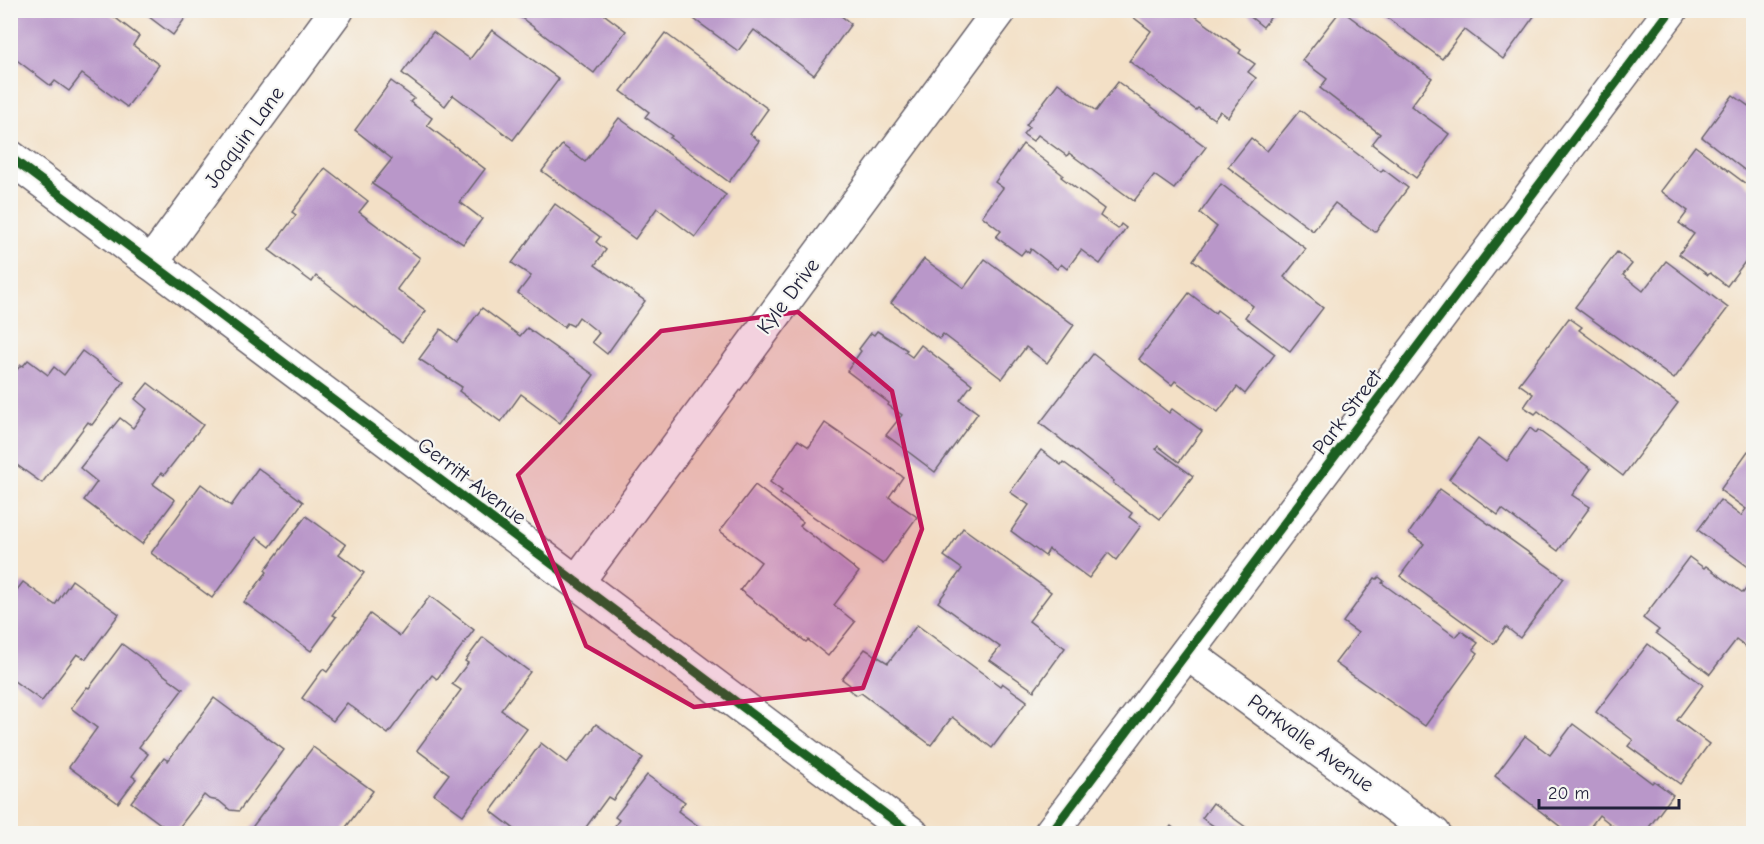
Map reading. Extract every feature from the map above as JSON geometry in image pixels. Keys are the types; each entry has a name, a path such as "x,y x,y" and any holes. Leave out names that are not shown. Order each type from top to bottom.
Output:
{"street":[{"name":"Joaquin Lane","path":"151,262 337,10"},
{"name":"Kyle Drive","path":"577,582 1000,10"},
{"name":"Park Street","path":"1050,834 1671,10"},
{"name":"Gerritt Avenue","path":"10,157 912,834"},
{"name":"Parkvalle Avenue","path":"1187,652 1434,834"}],"highlighted area":[{"path":"798,312 892,391 922,529 863,688 694,707 586,646 518,475 661,331"}],"building":[{"path":"10,10 105,10 139,36 133,45 159,65 127,107 82,74 69,91 55,81 51,86 10,55 10,44 16,37 10,33"},
{"path":"140,10 191,10 173,35"},
{"path":"511,10 608,10 605,15 626,31 594,73"},
{"path":"700,10 834,10 851,24 814,75 754,30 738,51 694,19"},
{"path":"1124,10 1187,10 1241,50 1239,53 1255,64 1248,72 1256,78 1228,117 1220,111 1214,119 1198,108 1196,110 1129,61 1151,31"},
{"path":"1242,10 1276,10 1263,27"},
{"path":"1341,10 1432,78 1411,106 1449,134 1416,178 1372,144 1380,134 1320,88 1327,79 1302,60"},
{"path":"1377,10 1529,10 1535,15 1503,59 1464,29 1442,59"},
{"path":"492,30 559,79 513,140 453,95 445,106 402,73 433,32 470,59"},
{"path":"665,33 768,109 750,134 759,141 729,182 645,117 649,112 621,91"},
{"path":"391,81 414,98 410,102 432,118 427,125 485,169 460,202 482,219 463,244 372,184 392,159 355,130"},
{"path":"1118,82 1206,147 1174,189 1154,175 1134,201 1069,153 1067,156 1038,135 1033,141 1023,134 1029,127 1026,125 1058,83 1096,111"},
{"path":"1733,95 1754,110 1754,173 1749,170 1747,172 1702,137"},
{"path":"1300,110 1381,172 1383,169 1408,188 1375,232 1335,203 1313,231 1228,167 1251,138 1267,151"},
{"path":"619,118 726,195 695,237 657,208 635,239 542,171 562,145 585,162"},
{"path":"1023,144 1063,175 1061,177 1104,209 1100,216 1118,229 1121,224 1126,228 1100,264 1081,250 1067,269 1061,264 1057,269 1031,249 1029,253 1025,250 1021,255 996,237 1001,231 982,216 1003,188 995,182"},
{"path":"1695,146 1754,190 1754,264 1747,259 1727,286 1679,254 1694,234 1679,223 1688,211 1661,191"},
{"path":"325,168 368,201 359,212 420,258 397,289 426,311 402,342 316,276 312,282 269,250 296,215 292,212"},
{"path":"1221,184 1306,249 1284,277 1323,308 1290,351 1245,317 1253,306 1193,260 1217,227 1200,213"},
{"path":"555,204 600,237 596,242 606,250 595,265 645,301 607,354 592,342 599,333 579,317 573,326 567,323 564,327 518,293 531,276 512,263"},
{"path":"1617,252 1632,264 1623,275 1643,291 1666,261 1728,308 1674,379 1575,307"},
{"path":"924,259 964,288 985,259 1074,325 1047,363 1026,347 1002,379 943,334 939,339 891,303"},
{"path":"1189,293 1215,313 1217,310 1275,354 1245,394 1237,387 1218,412 1175,381 1172,385 1139,359"},
{"path":"482,308 520,336 527,328 594,375 560,423 521,394 501,422 459,391 462,387 419,359 441,329 457,342"},
{"path":"1569,318 1582,327 1579,330 1678,403 1623,476 1538,411 1535,414 1524,407 1533,394 1519,384"},
{"path":"877,331 907,350 905,352 912,357 921,345 972,384 960,400 978,413 935,472 886,435 902,415 847,371 871,333 874,335"},
{"path":"82,351 124,382 92,425 88,422 42,483 10,460 10,385 12,382 10,378 28,360 48,375 54,367 64,375"},
{"path":"1093,354 1169,413 1172,409 1202,431 1179,462 1158,446 1156,449 1193,476 1160,519 1040,423"},
{"path":"148,383 203,425 164,475 161,473 153,484 175,500 142,544 84,500 97,482 80,468 120,418 133,428 147,409 135,399"},
{"path":"825,423 903,477 889,497 917,517 883,564 780,494 782,491 770,482 798,440 809,447"},
{"path":"1530,428 1536,433 1538,430 1591,469 1572,495 1590,507 1558,551 1502,509 1498,515 1449,479 1478,439 1507,461"},
{"path":"1041,450 1061,465 1063,462 1132,513 1129,517 1141,526 1116,560 1108,553 1089,578 1049,549 1045,556 1011,531 1029,505 1010,492"},
{"path":"1748,451 1754,455 1754,571 1698,530 1720,500 1741,516 1746,509 1720,490"},
{"path":"258,468 303,502 270,547 257,537 212,598 151,553 201,484 231,506"},
{"path":"755,485 803,522 800,526 859,572 834,605 855,622 828,656 808,640 806,642 740,590 761,562 720,531"},
{"path":"1440,489 1564,578 1520,638 1506,627 1494,644 1400,576 1424,544 1409,533"},
{"path":"306,516 346,545 339,554 364,573 332,615 336,617 311,651 244,602"},
{"path":"963,528 1051,592 1029,621 1065,648 1034,691 990,660 1000,647 938,602 962,569 944,556"},
{"path":"1689,557 1704,568 1706,566 1743,593 1748,586 1754,591 1754,653 1736,640 1710,674 1656,633 1659,630 1643,618"},
{"path":"1379,577 1384,581 1382,583 1456,637 1461,631 1478,643 1473,649 1478,653 1425,726 1335,663 1358,633 1343,622 1375,578"},
{"path":"72,580 119,614 86,659 77,654 42,701 10,678 10,599 23,582 55,605"},
{"path":"430,596 474,630 437,679 432,675 388,734 347,703 333,721 302,698 323,669 327,672 370,614 400,636"},
{"path":"917,625 1000,686 1002,683 1027,701 992,748 952,717 931,745 861,693 857,695 849,690 850,685 842,679 865,649 888,663"},
{"path":"483,637 530,672 501,710 527,729 463,815 434,794 449,774 417,750 461,690 452,684 468,663 465,661"},
{"path":"122,644 183,689 139,747 148,754 132,776 136,779 118,803 69,767 97,728 71,708"},
{"path":"1648,644 1703,685 1677,720 1709,744 1680,784 1628,746 1633,740 1596,712"},
{"path":"214,698 284,750 239,811 230,810 219,801 209,799 204,795 174,834 131,802 164,758 168,761"},
{"path":"596,724 643,758 613,800 608,797 581,834 521,834 491,811 541,743 567,763"},
{"path":"1573,724 1652,783 1654,781 1673,795 1644,834 1623,834 1599,815 1585,834 1563,834 1560,831 1562,828 1495,776 1525,736 1550,755"},
{"path":"313,747 373,791 341,834 247,834"},
{"path":"647,775 685,802 678,811 709,834 609,834 619,820 615,817"},
{"path":"1213,803 1255,834 1210,834 1215,827 1202,818"},
{"path":"1171,826 1181,834 1165,834"}],"cycle path":[{"path":"1050,834 1671,10"},
{"path":"10,157 912,834"}]}
